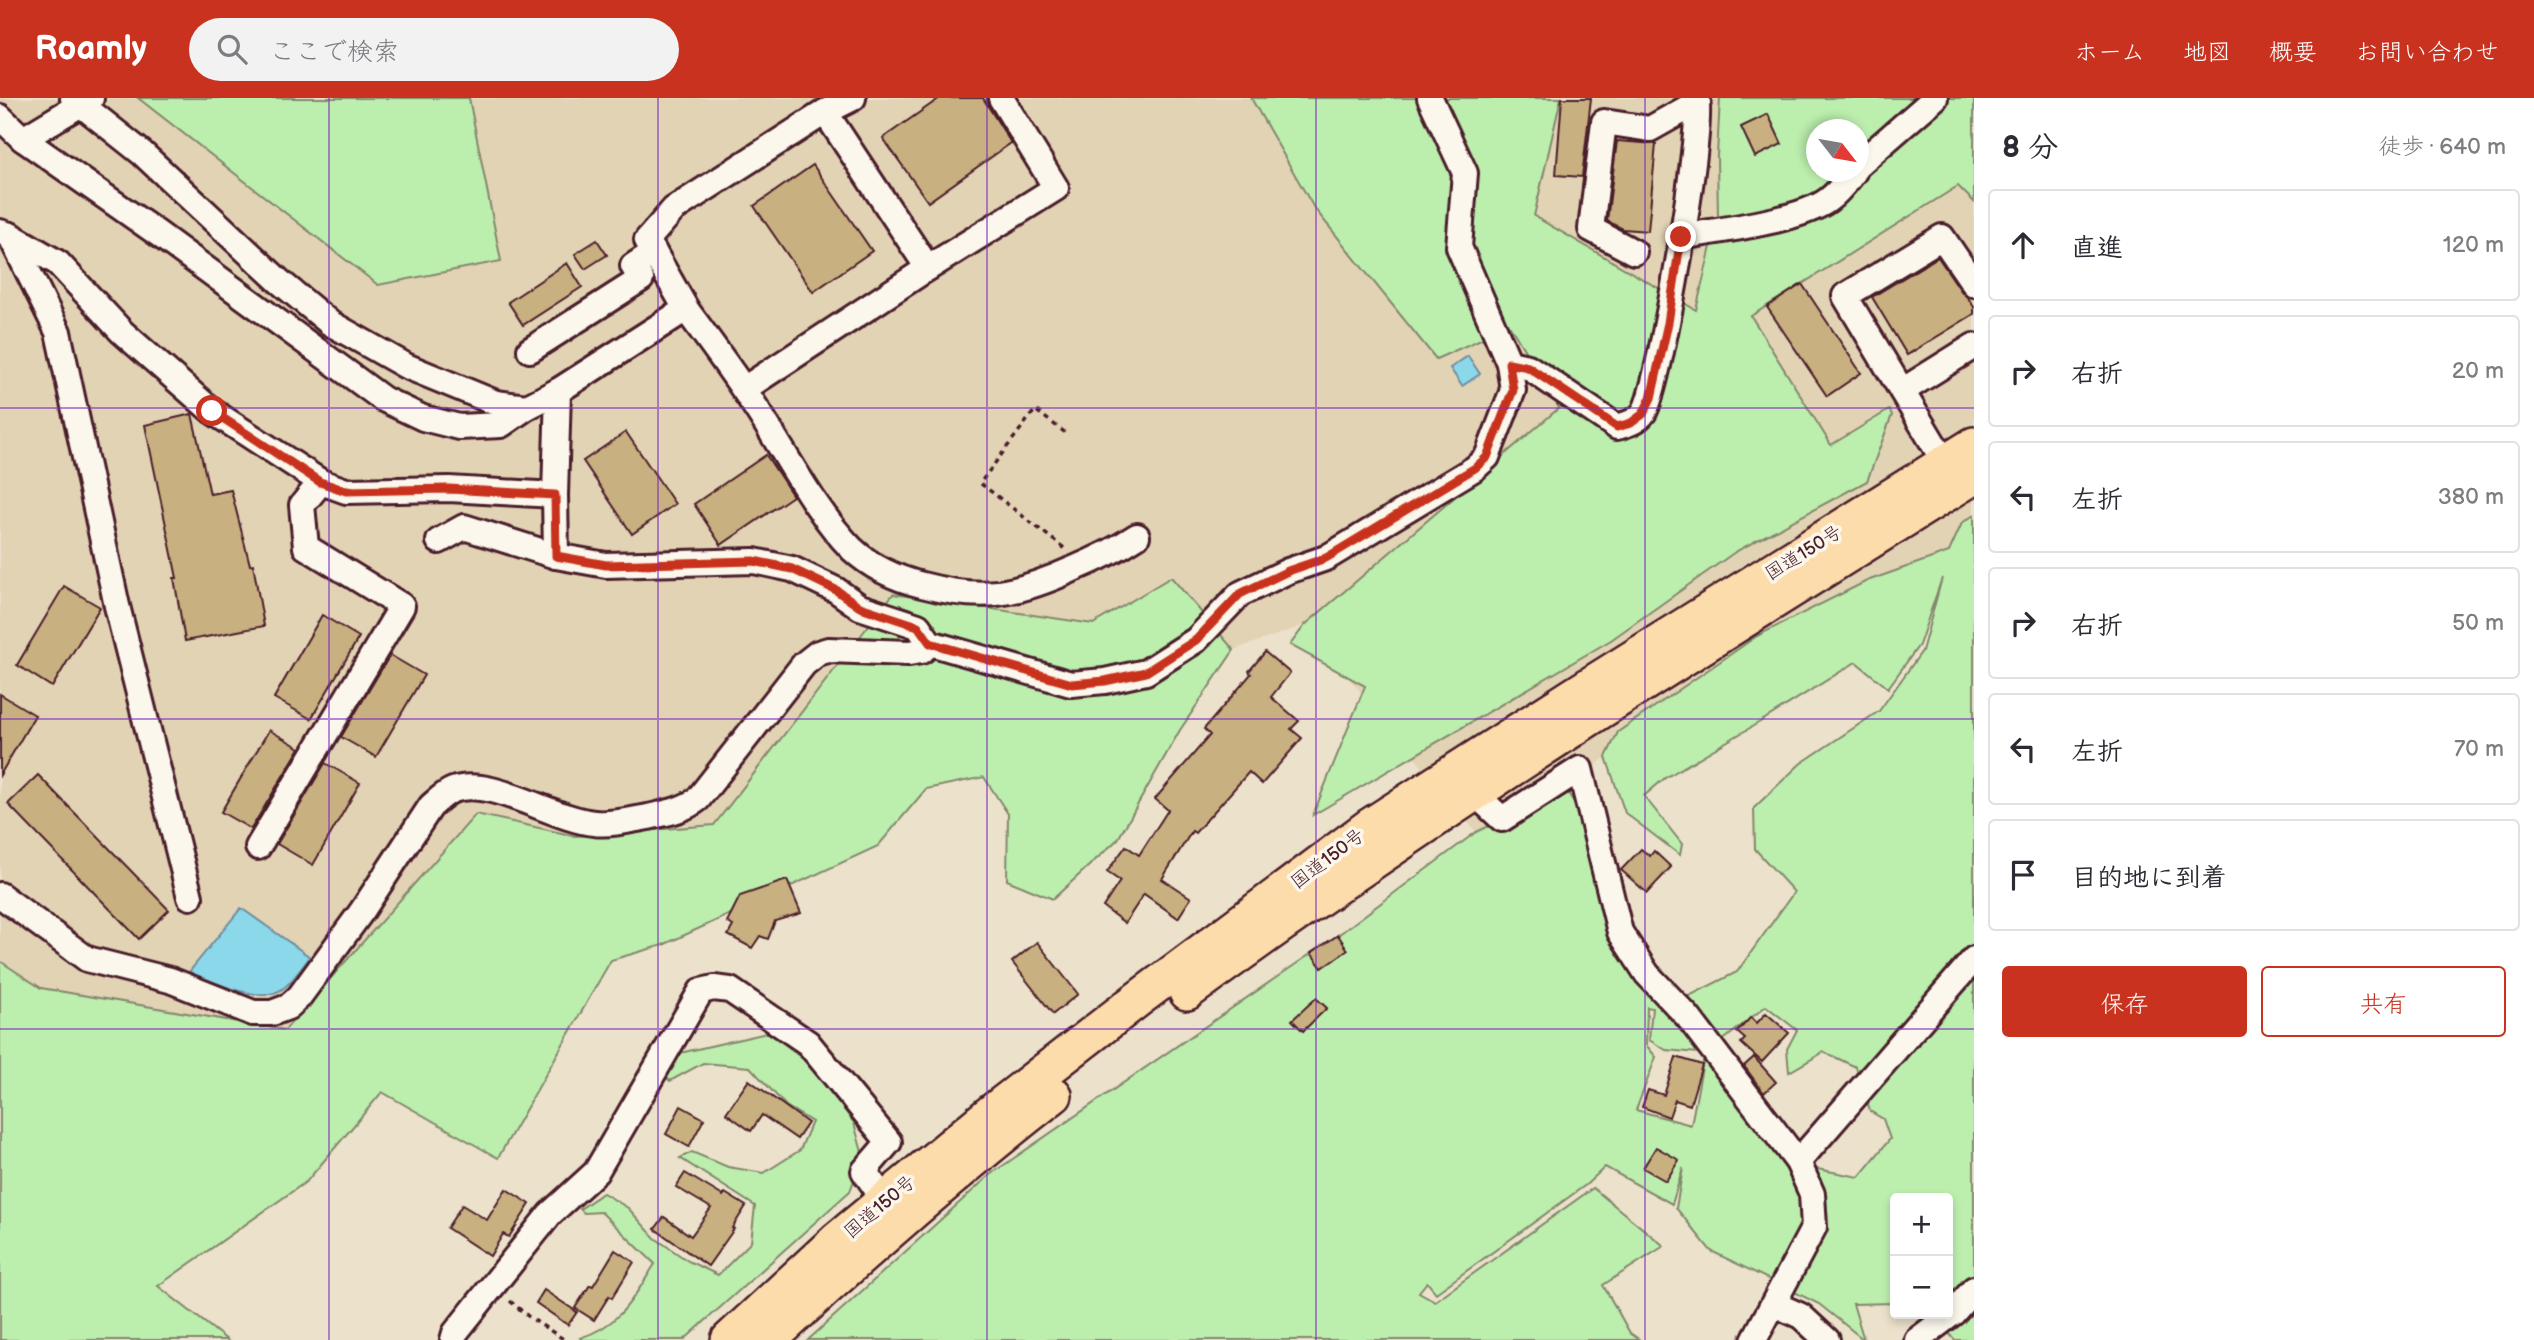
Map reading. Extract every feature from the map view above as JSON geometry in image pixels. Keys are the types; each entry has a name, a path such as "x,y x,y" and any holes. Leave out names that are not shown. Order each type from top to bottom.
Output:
{"highway":[{"name":"国道150号","path":"769,1340 856,1259 992,1144 1148,1021 1310,903 1473,792 1959,470 1974,445"},
{"name":"国道150号","path":"729,1340 837,1240 992,1112 1370,826 1598,680 1959,470"}],"street":[{"path":"853,98 825,112 674,209 647,240 686,309 744,389 827,520 854,551 882,570 908,581 945,591 970,595 999,594 1035,586 1113,552 1137,536"},
{"path":"744,389 1056,188 1002,98"},
{"path":"439,541 464,527 556,556 606,565 754,561 792,569 836,590 860,607 918,626 930,643 1072,684 1105,681 1146,672 1196,640 1240,594 1288,571 1326,558 1475,468 1487,457 1513,390 1509,363 1459,247 1465,173 1430,98"},
{"path":"1869,155 1935,98"},
{"path":"23,139 82,100 279,281 330,323 430,377 496,403 527,407"},
{"path":"1509,363 1528,367 1617,427 1631,423 1643,414 1651,398 1668,323 1698,131 1697,100 1650,129 1604,122 1591,229 1634,252"},
{"path":"825,112 928,268"},
{"path":"0,117 23,139 157,233 383,399 423,418 459,426 501,425 686,309"},
{"path":"1681,237 1802,213 1827,201 1846,182"},
{"path":"5,233 58,263 122,332 212,411 320,482 346,491 449,489 555,495"},
{"path":"5,233 58,332 117,606 190,897"},
{"path":"1959,470 1902,391 1845,296 1942,237 1974,285"},
{"path":"530,350 640,279 633,266 654,253"},
{"path":"1902,391 1974,346"},
{"path":"556,556 558,391"},
{"path":"258,846 402,606 306,547 302,505 320,482"},
{"path":"0,895 87,959 170,980 253,1013 272,1013 288,1007 299,997 362,911 431,806 443,796 454,790 490,789 552,813 596,824 662,814 689,806 698,799 804,664 818,653 828,650 909,653 922,651 930,643"},
{"path":"1473,792 1502,820 1580,769 1620,932 1647,974 1688,1017 1797,1162 1812,1194 1814,1227 1754,1340"},
{"path":"1797,1162 1974,959"},
{"path":"453,1340 455,1333 550,1214 596,1172 701,991 730,989 808,1043 889,1142 864,1171 885,1201"},
{"path":"1917,1340 1953,1313 1974,1289"},
{"path":"1774,1304 1801,1316 1827,1340"}],"path":[{"path":"1067,434 1035,410 980,483 1085,564"},
{"path":"492,1286 529,1317 565,1340"}],"shaded area":[{"path":"0,98 1974,98 1974,515 1962,523 1949,552 1867,581 1757,636 1619,732 1606,757 1566,790 1476,832 1305,625 1234,650 1220,635 843,659 714,825 575,836 476,814 295,1024 285,1030 41,988 0,960"}],"green space":[{"path":"138,98 469,98 501,261 378,285"},
{"path":"1251,98 1561,98 1534,216 1696,310 1718,217 1720,98 1974,98 1974,202 1958,186 1751,316 1831,445 1889,410 1892,415 1867,481 1735,552 1611,640 1313,815 1365,686 1290,645 1305,625 1559,408 1510,326 1436,359 1314,208"},
{"path":"1974,515 1974,1340 1955,1340 1936,1319 1953,1319 1953,1193 1890,1193 1890,1303 1853,1304 1864,1340 1819,1304 1711,1251 1676,1208 1683,1168 1672,1204 1605,1167 1587,1184 1436,1293 1427,1282 1419,1292 1435,1301 1593,1188 1664,1246 1603,1285 1630,1333 1640,1340 808,1340 991,1174 1338,935 1476,832 1566,790 1586,821 1610,931 1699,1034 1698,1053 1666,1050 1649,1040 1652,1008 1647,1007 1646,1045 1656,1057 1636,1110 1691,1125 1704,1057 1791,1164 1859,1177 1890,1139 1883,1119 1870,1111 1856,1067 1824,1052 1789,1072 1787,1049 1797,1030 1766,1006 1721,1042 1681,1000 1737,972 1794,892 1755,849 1754,808 1800,764 1879,711 1922,651 1942,578 1919,645 1888,688 1856,662 1665,778 1644,796 1682,844 1680,855 1625,813 1606,757 1618,732 1757,636 1867,581 1949,552 1962,523"},
{"path":"1171,577 1234,650 1180,730 1118,839 1053,899 1007,880 1008,814 984,777 926,789 878,846 663,945 611,960 498,1158 382,1092 307,1181 158,1286 227,1340 0,1340 0,961 41,988 285,1030 476,814 575,836 714,825 893,594 1093,624"},
{"path":"771,1032 813,1068 854,1123 863,1156 850,1191 684,1340 582,1340 580,1338 606,1326 625,1309 655,1264 601,1212 584,1213 580,1209 603,1193 628,1208 655,1238 688,1261 718,1275 751,1242 755,1206 680,1158 692,1152 728,1167 764,1173 800,1150 812,1122 786,1106 750,1067 703,1063 670,1081 665,1076 680,1053"}],"water":[{"path":"1468,356 1480,374 1462,386 1450,368"},
{"path":"241,908 310,957 288,984 276,992 251,993 189,972"}],"building":[{"path":"940,98 983,98 1011,143 928,202 883,138"},
{"path":"1562,98 1591,98 1582,177 1556,175"},
{"path":"1768,114 1782,144 1755,157 1741,127"},
{"path":"1617,141 1656,144 1648,231 1623,229 1607,221"},
{"path":"813,165 872,251 813,292 754,206"},
{"path":"597,240 607,255 585,269 575,254"},
{"path":"1938,257 1974,307 1974,314 1907,355 1872,297"},
{"path":"567,263 582,287 523,325 508,302"},
{"path":"1802,284 1861,373 1827,396 1767,307"},
{"path":"192,414 210,494 231,490 250,565 253,564 264,626 185,641 174,578 177,578 145,425"},
{"path":"626,432 675,504 632,534 583,461"},
{"path":"766,455 793,496 721,545 694,504"},
{"path":"64,586 100,607 52,687 17,665"},
{"path":"322,615 359,637 311,719 274,698"},
{"path":"1265,652 1290,673 1271,697 1299,721 1291,729 1302,738 1262,784 1249,772 1195,833 1192,831 1162,879 1191,898 1178,918 1144,894 1125,923 1103,907 1120,881 1107,872 1126,846 1139,855 1168,810 1155,799 1210,735 1204,729 1251,674 1249,671"},
{"path":"390,655 424,675 376,757 341,737"},
{"path":"0,694 35,715 0,775"},
{"path":"269,730 300,748 251,829 221,812"},
{"path":"325,763 360,783 313,865 277,844"},
{"path":"38,775 169,910 139,939 8,804"},
{"path":"1641,849 1650,856 1654,851 1671,867 1647,893 1621,870"},
{"path":"787,880 801,913 775,921 768,939 760,936 752,948 728,935 733,926 727,922 740,896"},
{"path":"1338,935 1348,950 1322,968 1311,953"},
{"path":"1037,942 1078,994 1053,1014 1012,962"},
{"path":"1316,998 1327,1008 1303,1031 1292,1020"},
{"path":"1766,1013 1789,1033 1762,1062 1741,1043 1745,1039 1737,1032 1751,1017 1757,1023"},
{"path":"1676,1057 1702,1065 1690,1105 1675,1100 1669,1117 1642,1107 1648,1090 1664,1095"},
{"path":"1754,1057 1776,1082 1764,1093 1744,1066"},
{"path":"749,1080 808,1123 797,1139 762,1115 751,1131 726,1113"},
{"path":"681,1106 704,1119 689,1147 666,1134"},
{"path":"1656,1147 1679,1160 1666,1181 1643,1168"},
{"path":"685,1173 723,1196 725,1193 746,1206 732,1228 734,1229 708,1266 655,1229 664,1217 691,1236 711,1208 676,1187"},
{"path":"506,1189 530,1204 509,1237 503,1234 490,1256 447,1228 462,1205 487,1220"},
{"path":"615,1250 634,1262 612,1298 609,1296 594,1320 575,1308 590,1285 593,1286"},
{"path":"544,1290 577,1312 568,1325 536,1303"}],"route":[{"path":"212,411 320,482 346,491 449,489 555,495 556,556 606,565 754,561 792,569 836,590 860,607 918,626 930,643 1072,684 1105,681 1146,672 1196,640 1240,594 1288,571 1326,558 1475,468 1487,457 1513,390 1509,363 1528,367 1617,427 1631,423 1643,414 1651,398 1668,323 1681,237"}]}
